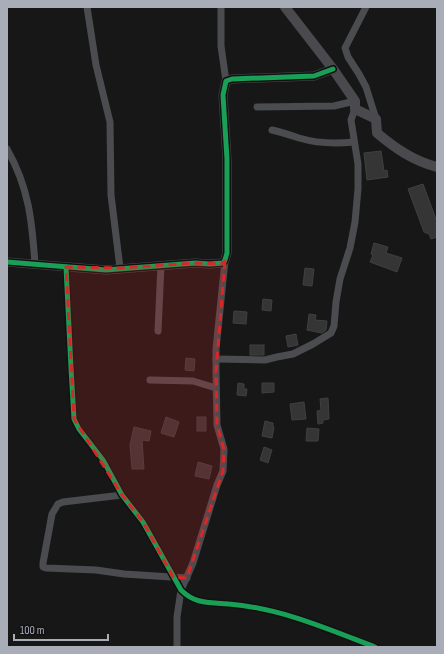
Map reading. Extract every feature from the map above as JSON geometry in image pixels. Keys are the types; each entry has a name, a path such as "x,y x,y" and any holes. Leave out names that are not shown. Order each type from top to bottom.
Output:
{"main road":[{"path":"285,7 333,69 355,105 376,119 377,133 390,144 416,160 437,167"}],"street":[{"path":"87,7 96,65 110,122 111,195 120,268"},
{"path":"177,647 177,616 181,590 187,578 207,522 217,485 223,472 224,449 218,425 216,388 216,359 227,253 227,158 223,95 226,81 221,46 220,7"},
{"path":"366,7 346,48 348,56 366,87 376,119"},
{"path":"226,81 232,79 314,76 333,69"},
{"path":"216,359 265,360 277,358 293,354 313,344 331,332 334,326 340,279 350,248 355,222 358,189 358,164 351,120 355,105 257,107"},
{"path":"272,130 290,134 299,138 321,142 354,142"},
{"path":"7,149 21,177 26,197 32,225 34,264"},
{"path":"7,262 106,270 195,262 220,264 225,261"},
{"path":"158,331 161,265"},
{"path":"66,267 70,368 74,419 79,429 103,460 122,495 143,522 181,590 188,598 198,602 231,604 268,610 318,625 375,647"},
{"path":"150,380 193,381 216,388"},
{"path":"122,495 63,502 58,504 52,514 43,567 187,578"}],"highlighted area":[{"path":"225,261 216,371 217,425 224,449 223,471 187,578 173,577 143,522 122,495 74,419 66,267 120,268 195,263 221,264"}],"building":[{"path":"381,151 384,171 387,170 388,177 367,180 364,153"},
{"path":"423,184 437,222 437,237 431,239 429,234 424,232 408,189"},
{"path":"374,243 388,247 386,253 402,258 397,272 370,262 373,255 371,254"},
{"path":"305,268 314,269 312,286 303,285"},
{"path":"263,299 272,300 271,311 262,310"},
{"path":"234,311 247,312 246,324 233,323"},
{"path":"309,314 316,315 315,320 327,321 326,330 322,333 307,330"},
{"path":"296,334 298,345 288,347 286,336"},
{"path":"250,345 264,345 264,355 250,355"},
{"path":"186,358 195,359 194,371 185,370"},
{"path":"238,383 244,384 244,389 247,389 246,396 237,395"},
{"path":"262,383 274,383 274,392 262,393"},
{"path":"328,398 329,419 323,420 323,423 318,424 317,411 321,410 320,399"},
{"path":"304,402 306,419 292,420 290,404"},
{"path":"166,417 179,422 174,437 161,433"},
{"path":"197,417 206,417 206,431 197,431"},
{"path":"265,421 273,423 274,427 272,438 262,436"},
{"path":"134,427 151,431 149,441 142,440 144,469 132,469 130,445"},
{"path":"307,428 319,429 318,441 306,441"},
{"path":"264,447 272,450 268,463 260,460"},
{"path":"198,462 212,466 209,479 195,476"}],"cycle path":[{"path":"7,262 106,270 195,263 223,263 227,253 227,159 223,95 226,81 232,79 314,76 333,69"},
{"path":"66,267 74,419 79,429 103,460 122,495 143,522 181,590 192,598 204,602 248,606 304,620 375,647"}]}
